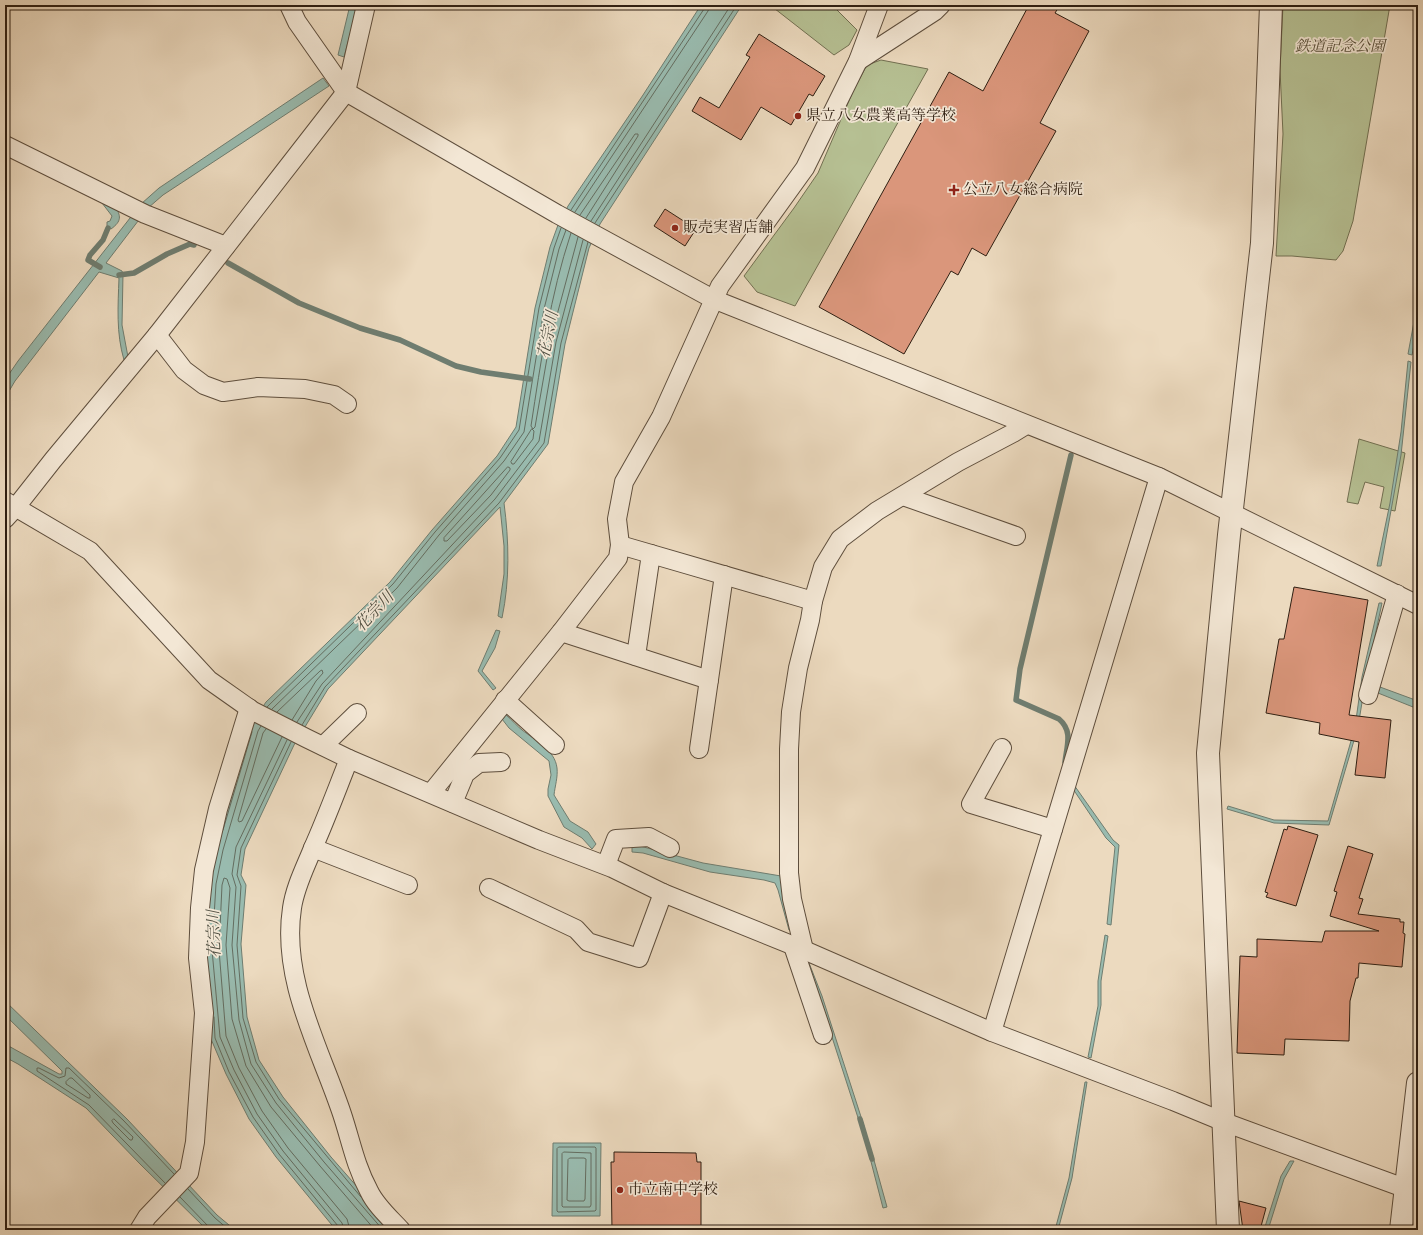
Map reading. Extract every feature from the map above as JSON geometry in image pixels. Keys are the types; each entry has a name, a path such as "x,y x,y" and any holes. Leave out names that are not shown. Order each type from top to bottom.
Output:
{"street":[{"path":"289,5 297,22 346,92 557,214 714,299 1159,477 1418,605"},
{"path":"366,5 346,92 157,336 53,460 9,509 90,551 209,680 251,710 349,759 539,840 606,866 663,893 798,948 992,1032 1224,1122 1412,1191"},
{"path":"431,793 505,700 562,632 618,558 620,545 617,519 624,482 661,417 720,286 805,168 858,61 879,5"},
{"path":"858,61 935,11 941,5"},
{"path":"1228,1230 1208,753 1232,513 1262,243 1271,5"},
{"path":"5,145 140,211 226,246"},
{"path":"157,336 184,370 204,385 223,392 258,387 305,389 334,395 347,404"},
{"path":"823,1035 798,948 792,899 789,873 789,749 792,705 798,668 810,620 813,601 823,567 840,539 877,511 958,462 1026,425"},
{"path":"992,1032 1159,477"},
{"path":"903,496 1016,536"},
{"path":"620,545 813,601"},
{"path":"636,656 650,554"},
{"path":"699,748 724,575"},
{"path":"1368,695 1397,594"},
{"path":"562,632 709,680"},
{"path":"505,700 555,745"},
{"path":"139,1230 147,1217 189,1173 195,1142 204,1013 198,958 200,908 204,870 218,808 251,710"},
{"path":"323,746 357,713"},
{"path":"1002,748 971,804 1053,829"},
{"path":"349,759 301,877 292,907 290,934 293,964 298,988 314,1038 342,1114 357,1167 370,1192 386,1214 401,1230"},
{"path":"453,803 465,774 478,763 501,762"},
{"path":"606,866 616,839 649,837 670,848"},
{"path":"314,848 408,885"},
{"path":"489,888 576,929 588,942 639,958 663,893"},
{"path":"1401,1230 1412,1191 1418,1084"}],"green space":[{"path":"770,5 832,5 857,30 849,45 834,55"},
{"name":"鉄道記念公園","path":"1283,5 1390,5 1353,221 1343,251 1336,260 1276,256 1283,134 1280,70"},
{"path":"881,60 928,69 795,306 757,292 744,276 818,173 854,89 867,65"},
{"path":"1359,439 1405,453 1395,511 1380,508 1384,487 1365,482 1358,504 1347,502"}],"water":[{"path":"350,5 358,5 344,57 338,55"},
{"name":"花宗川","path":"701,5 742,5 600,224 589,248 565,344 548,444 504,503 508,560 505,604 502,618 498,616 504,574 504,546 500,507 328,689 294,745 245,849 241,875 246,885 241,944 247,1017 259,1060 283,1097 331,1157 395,1230 336,1230 276,1157 249,1119 226,1074 211,1039 203,950 207,883 249,727 266,702 390,582 432,530 497,456 516,427 535,308 550,247 558,225 568,206 643,95"},
{"path":"323,78 329,86 163,195 148,208 106,263 122,271 123,274 122,325 128,357 124,360 121,350 118,319 119,278 99,272 15,381 5,398 5,380 18,361 141,204 159,188"},
{"path":"102,203 115,206 118,213 119,221 111,229 107,227 107,222 110,221 112,216"},
{"path":"1418,300 1418,324 1412,355 1408,354"},
{"path":"1408,361 1411,362 1401,455 1381,566 1377,566 1390,503 1401,432"},
{"path":"1379,603 1382,603 1366,678 1358,727 1329,825 1274,823 1227,809 1228,806 1274,820 1328,821 1355,727 1362,677"},
{"path":"496,630 500,631 495,648 482,671 496,688 493,690 478,671"},
{"path":"1380,687 1418,701 1418,709 1378,693"},
{"path":"506,715 522,730 544,746 553,756 557,768 554,795 570,821 588,832 596,844 592,849 582,838 564,827 548,796 551,775 549,761 509,728 502,719"},
{"path":"1074,785 1113,840 1119,845 1111,925 1107,924 1115,847 1106,838 1071,786"},
{"path":"632,846 640,846 703,863 781,876 795,929 789,930 775,883 710,872 643,853 632,852"},
{"path":"1105,935 1108,936 1101,981 1101,1005 1091,1058 1088,1057 1098,1006 1098,981"},
{"path":"809,963 822,996 864,1126 861,1127 821,1003 806,964"},
{"path":"5,1001 127,1119 217,1215 235,1230 207,1230 86,1108 5,1057 5,1044 59,1074 62,1074 62,1071 5,1015"},
{"path":"1085,1082 1087,1082 1072,1178 1058,1230 1055,1230 1069,1178"},
{"path":"553,1143 601,1143 600,1216 552,1216"},
{"path":"872,1153 887,1207 883,1208 869,1154"},
{"path":"1290,1161 1294,1161 1284,1179 1268,1230 1264,1230 1281,1176"}],"building":[{"name":"公立八女総合病院","path":"1029,5 1060,5 1055,13 1089,31 1040,123 1056,131 986,256 972,248 958,275 951,271 904,354 819,307 949,72 983,91"},
{"path":"759,34 825,76 813,96 809,94 791,125 761,107 741,140 692,111 700,97 719,108 750,57 746,55"},
{"name":"販売実習店舗","path":"665,209 696,229 685,246 654,226"},
{"path":"1294,587 1368,600 1349,715 1391,720 1385,778 1355,775 1359,742 1319,734 1320,723 1266,713 1279,639 1284,639"},
{"path":"1288,826 1318,835 1296,906 1266,897 1268,893 1265,892 1284,829 1287,830"},
{"path":"1348,846 1373,854 1359,898 1363,899 1358,914 1400,919 1400,922 1404,922 1403,933 1405,934 1402,967 1359,963 1358,978 1356,978 1350,1001 1349,1041 1285,1039 1284,1055 1237,1053 1240,956 1257,957 1257,939 1322,942 1325,931 1379,931 1330,916 1337,892 1334,891"},
{"path":"614,1152 696,1153 697,1162 701,1162 701,1230 612,1230 611,1162 614,1162"},
{"path":"1239,1201 1266,1208 1260,1230 1243,1230"}],"waterway":[{"path":"100,267 88,260 90,255 103,240 108,228"},
{"path":"119,275 134,273 167,254 190,244 194,245"},
{"path":"228,263 299,303 360,328 400,340 456,366 481,372 530,379"},
{"path":"1065,762 1068,733 1063,724 1059,719 1016,700 1020,669 1071,455"},
{"path":"860,1119 872,1159"}],"place":[{"name":"県立八女農業高等学校","path":"798,116"},
{"name":"公立八女総合病院","path":"954,190"},
{"name":"販売実習店舗","path":"675,228"},
{"name":"市立南中学校","path":"620,1190"}]}
